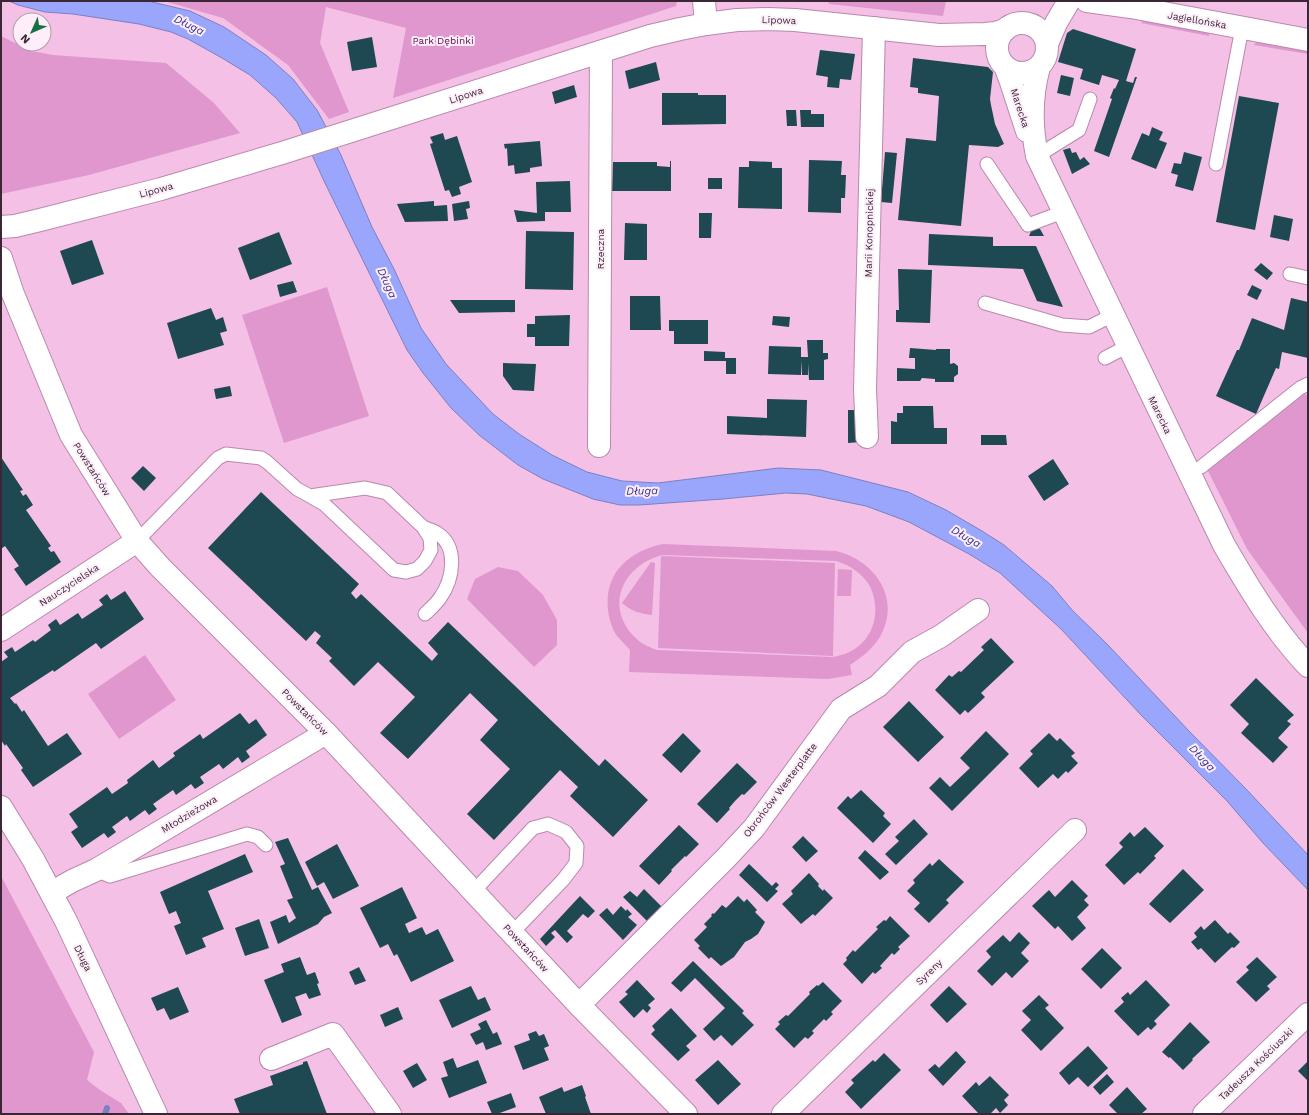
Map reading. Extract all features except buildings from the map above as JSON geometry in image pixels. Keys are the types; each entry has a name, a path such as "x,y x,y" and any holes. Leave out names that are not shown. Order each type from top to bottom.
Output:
{"street":[{"path":"704,1 706,24"},
{"path":"1068,1 1056,23 1047,44 1046,56 1039,67 1028,72 1015,72 1002,60 998,42 1005,30 1017,24 1030,24 1048,15 1068,1"},
{"name":"Jagiellońska","path":"1087,1 1131,7 1308,40"},
{"name":"Lipowa","path":"1,227 34,222 161,189 282,153 658,34 706,24 737,20 768,19 795,20 938,34 995,34 1005,30"},
{"path":"1030,24 1041,32 1047,44"},
{"name":"Marii Konopnickiej","path":"867,437 865,389 874,28"},
{"name":"Lipowa","path":"938,34 983,47 1002,60"},
{"name":"Rzeczna","path":"599,446 601,52"},
{"name":"Marecka","path":"1002,60 1010,78 1026,128 1036,153 1063,212 1224,545 1254,596 1295,652 1308,666"},
{"name":"Marecka","path":"1036,153 1033,105 1035,83 1039,67"},
{"name":"Powstańców","path":"1,258 13,294 71,435 137,541 326,733 579,1005 686,1114"},
{"name":"Nauczycielska","path":"1,630 137,541"},
{"name":"Obrońców Westerplatte","path":"579,1005 754,828 841,709 878,686 912,652 941,636 978,610"},
{"name":"Młodzieżowa","path":"51,893 96,870 326,733"},
{"name":"Długa","path":"1,807 51,893 108,1010 156,1114"},
{"name":"Syreny","path":"783,1114 1075,830"},
{"name":"Tadeusza Kościuszki","path":"1204,1114 1308,1014"},
{"path":"271,1059 333,1034 390,1114"}],"lane":[{"path":"1216,164 1242,28"},
{"path":"1036,153 1079,130 1090,99"},
{"path":"987,164 1028,225 1063,212"},
{"path":"1290,274 1308,278"},
{"path":"985,303 1062,325 1088,327 1113,315"},
{"path":"1105,358 1128,346"},
{"path":"1201,467 1300,388 1308,384"},
{"path":"137,541 218,458 226,454 261,458 267,462 296,489 324,504 394,570 406,572 417,569 425,561 430,550 430,538 423,527 387,493 365,488 310,496"},
{"path":"423,527 437,533 443,539 452,558 452,567 446,588 440,599 425,614"},
{"path":"473,892 533,828 548,824 566,832 577,846 576,863 563,880 512,933"},
{"path":"96,870 110,876 247,834 258,837 266,845"}],"green space":[{"name":"Park Dębinki","path":"164,1 677,1 676,6 393,98 406,28 326,7 320,43 349,112 329,119 288,65 223,18"},
{"path":"828,1 946,1 943,16 829,4"},
{"path":"1144,19 1206,31 1209,33 1209,36 1141,23"},
{"path":"1,36 12,42 12,52 36,52 53,55 166,63 214,103 240,133 89,175 1,194"},
{"path":"1258,40 1308,49 1308,54 1254,45"},
{"path":"327,287 369,416 284,443 242,315"},
{"path":"1299,393 1308,395 1308,633 1247,549 1206,467"},
{"path":"663,544 836,551 850,556 862,563 880,582 886,594 888,607 886,621 881,635 875,644 850,665 852,675 828,679 629,672 630,650 617,636 612,627 608,613 610,585 621,566 630,558 651,547","holes":["662,555 836,561 854,569 865,579 872,590 875,604 873,623 865,640 859,646 842,655 832,657 657,650 644,645 638,640 627,628 621,616 619,603 622,590 627,579 636,569 648,561"]},
{"path":"661,556 835,563 833,656 658,648"},
{"path":"651,562 655,563 652,615 636,612 622,603"},
{"path":"498,567 518,571 543,595 557,620 557,645 534,667 467,599 475,579"},
{"path":"838,569 852,570 851,596 837,596"},
{"path":"145,655 176,700 119,739 88,694"},
{"path":"1,876 94,1052 87,1080 121,1103 129,1114 1,1114"}],"water":[{"path":"9,1 148,1 190,11 224,27 266,55 293,79 317,110 341,155 372,227 394,269 421,328 446,364 493,414 519,434 552,455 587,472 622,481 658,483 778,468 821,470 908,492 946,510 1004,545 1052,586 1072,610 1107,644 1308,855 1308,890 1263,843 1227,801 1141,715 1061,629 1000,573 969,554 909,522 866,506 807,494 786,493 723,499 620,505 593,499 543,479 518,465 479,435 451,408 407,350 324,181 297,122 276,98 250,75 188,39 171,32 139,24 73,14 45,12"}],"waterway":[{"path":"105,1114 107,1108"}]}
